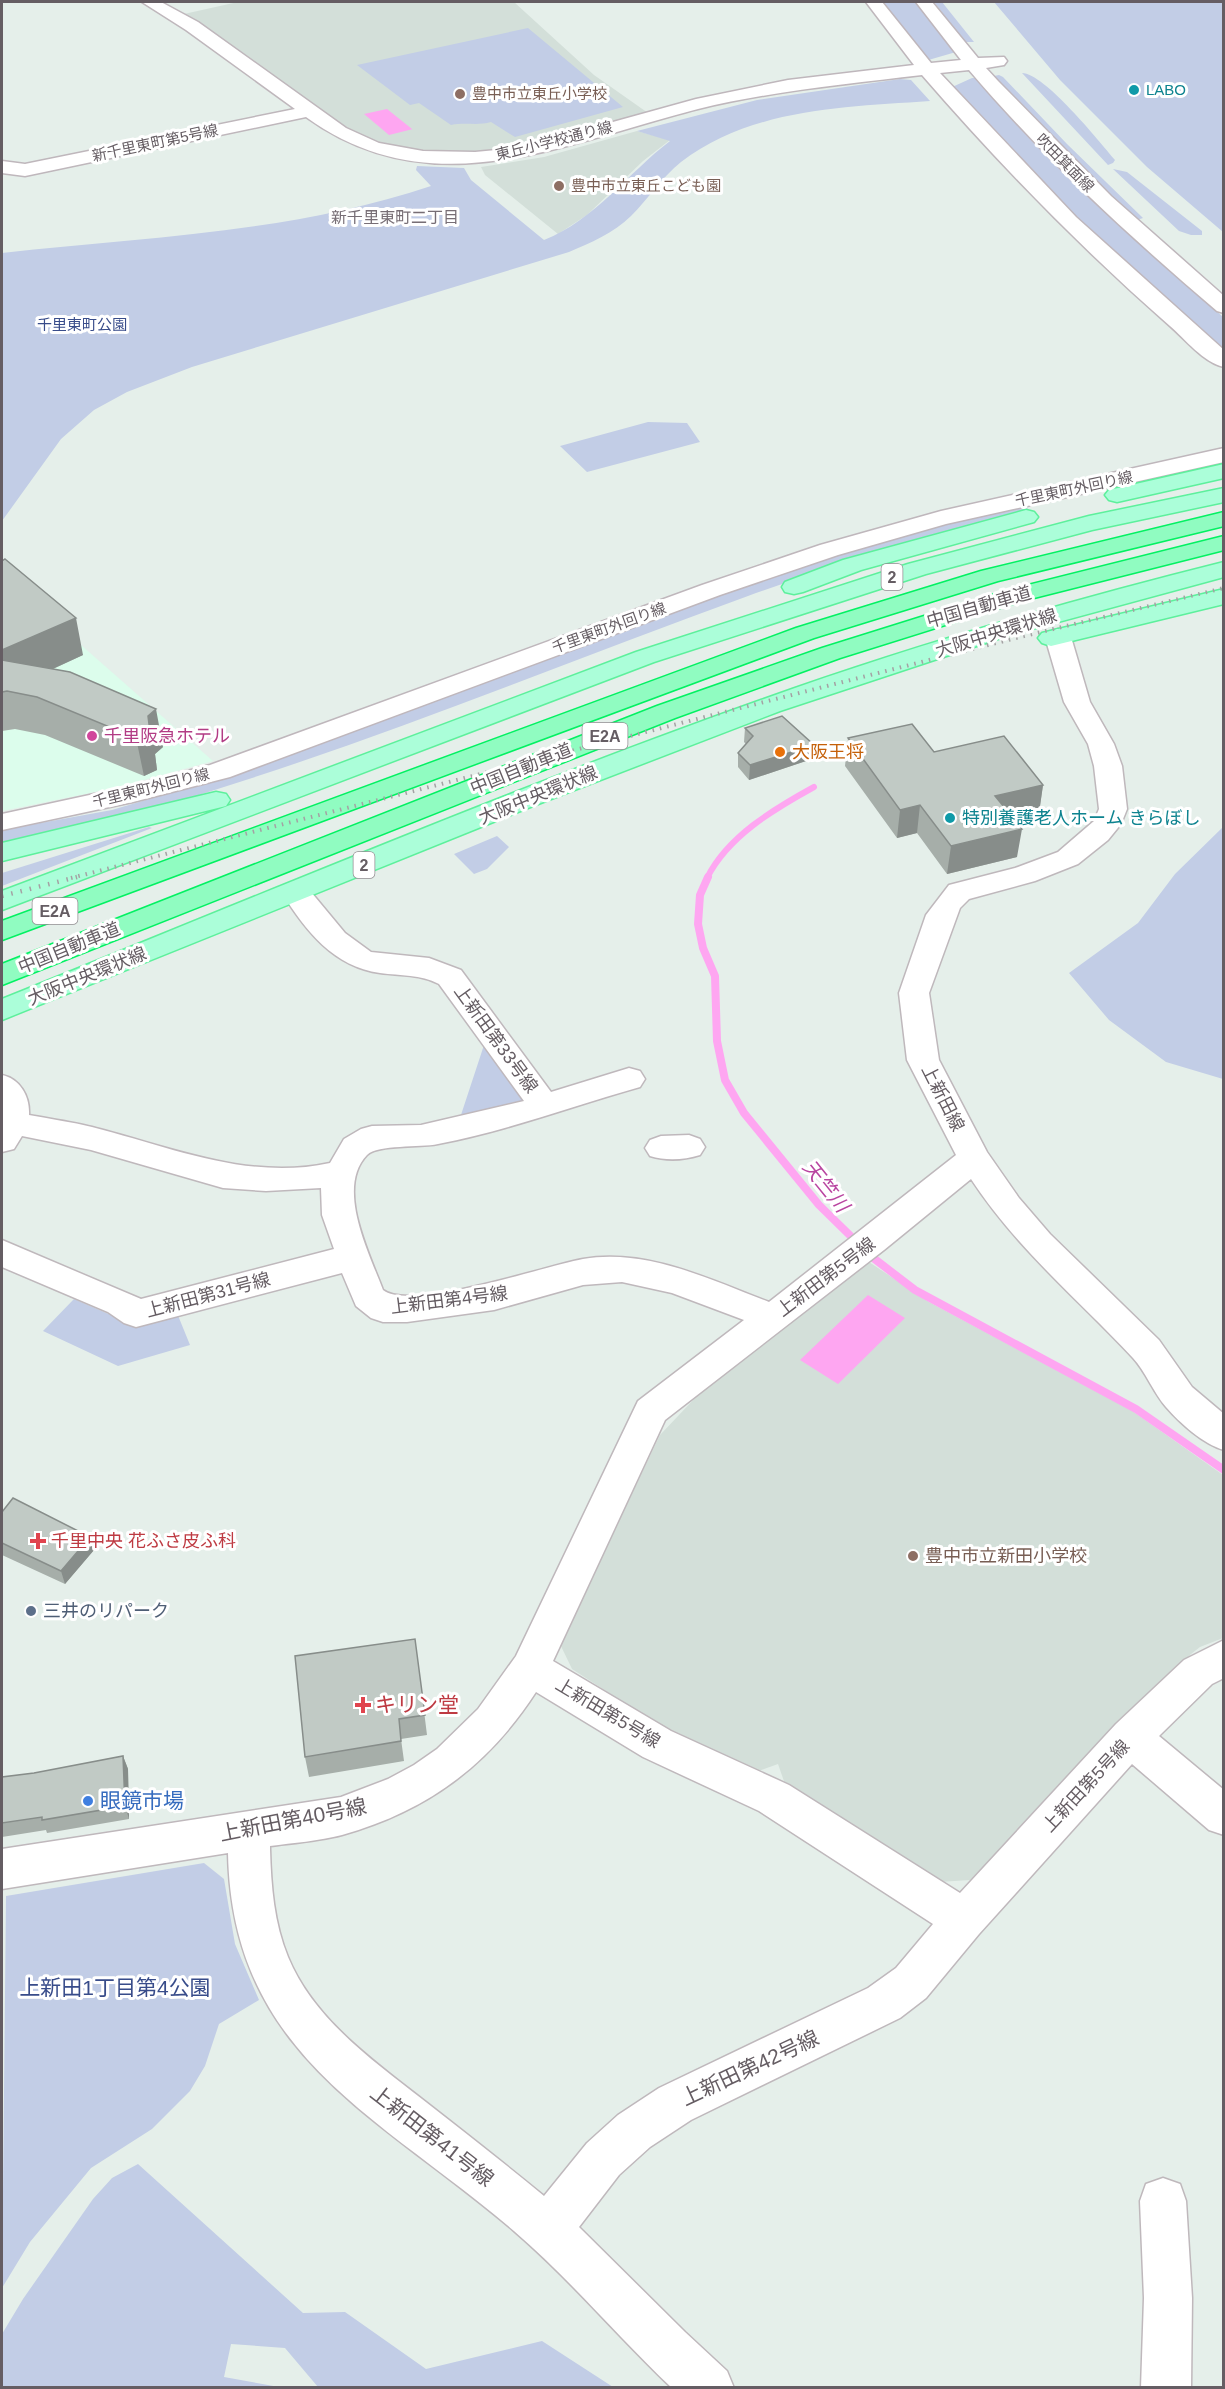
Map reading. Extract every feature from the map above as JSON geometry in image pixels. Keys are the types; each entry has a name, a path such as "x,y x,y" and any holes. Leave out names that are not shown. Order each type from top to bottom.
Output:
{"highway":[{"name":"中国自動車道","path":"2,931 805,633 990,576 1224,519"},
{"name":"中国自動車道","path":"2,975 666,712 831,653 1013,596 1224,543"}],"main road":[{"path":"567,686 661,636 852,565 979,528 1224,471"},
{"name":"2","path":"2,901 645,657 917,569 1089,523 1224,495"},
{"name":"大阪中央環状線","path":"2,1010 567,783 727,722 998,632 1224,569"},
{"path":"727,722 822,702 1058,637 1224,596"},
{"path":"2,866 145,819 411,744"},
{"path":"2,852 145,819"}],"street":[{"name":"東丘小学校通り線","path":"150,2 192,26 339,132 381,150 423,157 481,158 535,149 734,95 805,82 998,61"},
{"path":"874,2 923,68 1067,220 1224,361"},
{"name":"吹田箕面線","path":"924,2 972,64 1092,190 1155,249 1224,307"},
{"path":"982,41 1013,78"},
{"name":"新千里東町第5号線","path":"2,167 25,170 309,111"},
{"name":"千里東町外回り線","path":"2,822 133,794 220,771 711,590 829,550 941,518 1224,455"},
{"name":"上新田線","path":"1058,637 1077,702 1101,744 1108,766 1113,809 1107,824 1084,846 1057,863 1026,875 959,892 954,896 941,915 914,993 923,1060 974,1158 1024,1228 1133,1335 1155,1360 1179,1397 1224,1436"},
{"name":"上新田第33号線","path":"296,893 352,955 369,961 434,969 450,977 545,1107"},
{"path":"2,1086 12,1099 7,1133 91,1138 223,1176 266,1179 319,1177 341,1172 355,1147 372,1137 440,1134 545,1107 583,1092 629,1080"},
{"name":"上新田第5号線","path":"974,1158 863,1248 651,1411 530,1668 657,1744 774,1798 964,1920 1130,1737 1198,1672 1224,1657"},
{"name":"上新田第4号線","path":"341,1172 337,1192 339,1215 368,1297 383,1310 494,1297 583,1272 622,1269 677,1281 773,1317"},
{"name":"上新田第31号線","path":"2,1253 120,1303 136,1314 354,1257"},
{"name":"上新田第40号線","path":"2,1869 340,1816 383,1802 417,1785 471,1747 493,1724 530,1668"},
{"path":"1130,1737 1224,1816"},
{"name":"上新田第41号線","path":"249,1831 250,1887 258,1929 273,1974 296,2015 330,2053 365,2083 547,2230 663,2347 710,2388"},
{"name":"上新田第42号線","path":"547,2230 603,2159 634,2131 675,2104 884,2003 911,1983 964,1920"},
{"path":"1163,2201 1168,2298 1166,2388"}],"shaded area":[{"name":"豊中市立東丘小学校","path":"238,2 514,2 594,75 648,113 530,146 485,153 427,153 378,144 352,132 184,14"},
{"path":"387,109 413,129 389,135 364,114"},
{"name":"豊中市立東丘こども園","path":"637,131 670,140 643,161 587,215 558,234 485,175 481,167 544,157"},
{"path":"2,587 39,608 213,761 115,788 2,811"},
{"name":"豊中市立新田小学校","path":"866,1260 929,1302 1131,1410 1223,1475 1223,1638 1200,1647 1191,1654 970,1880 939,1882 786,1787 778,1764 756,1772 674,1735 572,1669 560,1644 660,1435 697,1396"},
{"path":"868,1295 905,1318 838,1384 800,1360"}],"green space":[{"path":"883,2 917,2 956,52 925,61"},
{"path":"934,2 942,2 974,42 965,42"},
{"path":"994,2 1223,2 1223,232 1147,167 1060,80"},
{"path":"528,28 623,107 515,137 491,122 451,125 419,103 410,105 357,65"},
{"path":"1022,73 1032,76 1057,96 1115,160 1113,163 1108,165"},
{"path":"999,75 1143,218 1137,220 1092,180 995,79 994,76"},
{"path":"976,78 1068,176 1223,317 1223,353 1128,271 950,88"},
{"name":"千里東町公園","path":"900,79 911,80 930,101 865,105 800,113 738,131 709,144 681,162 617,228 569,252 192,367 127,392 94,410 61,439 2,521 2,253 218,231 325,214 378,202 431,186 416,170 417,166 464,168 471,180 544,240 579,221 670,141 637,131 757,100"},
{"path":"1113,169 1127,172 1202,231 1202,235 1191,235 1179,231"},
{"path":"648,422 687,423 700,442 587,472 560,446"},
{"path":"1023,505 1028,509 887,550 748,596 286,767 98,824 2,847 2,830 112,810 227,776 741,586 854,549"},
{"path":"149,827 152,828 2,886 2,873"},
{"path":"1223,827 1223,1079 1166,1062 1109,1020 1069,973 1138,923 1175,874"},
{"path":"497,836 509,847 487,869 474,874 454,854"},
{"path":"485,1042 525,1100 521,1107 458,1124"},
{"path":"74,1299 134,1325 177,1313 190,1345 118,1366 43,1331"},
{"name":"上新田1丁目第4公園","path":"204,1863 224,1879 235,1944 259,2000 219,2024 205,2066 190,2091 152,2129 91,2168 30,2242 2,2288 6,1896"},
{"path":"138,2164 303,2313 345,2312 426,2369 542,2341 613,2387 318,2387 285,2348 231,2344 224,2377 279,2387 2,2387 2,2334 23,2299 93,2199 112,2178"}],"building":[{"path":"5,559 76,618 2,650 2,561"},
{"path":"2,660 70,672 156,709 148,716 150,732 136,738 37,697 2,692"},
{"path":"782,716 814,745 750,765 738,753 753,736 745,728"},
{"path":"912,724 934,752 1004,736 1043,785 995,796 1022,829 951,846 920,805 900,810 848,738"},
{"name":"千里中央 花ふさ皮ふ科","path":"13,1498 90,1537 61,1571 2,1543 2,1512"},
{"name":"キリン堂","path":"415,1639 425,1715 399,1719 401,1741 305,1757 295,1656"},
{"path":"123,1756 125,1806 42,1820 42,1817 2,1823 2,1777"}],"waterway":[{"name":"天竺川","path":"707,878 727,849 753,825 814,787"},
{"name":"天竺川","path":"708,877 700,895 698,924 703,948 715,976 717,1041 725,1080 744,1113 819,1205 872,1257 915,1290 1136,1409 1224,1470"}],"railway":[{"path":"71,878 1016,638 1224,588"},
{"path":"2,896 77,877"}],"place":[{"name":"LABO","path":"1134,90"},
{"name":"豊中市立東丘小学校","path":"460,94"},
{"name":"豊中市立東丘こども園","path":"559,186"},
{"name":"千里阪急ホテル","path":"92,736"},
{"name":"大阪王将","path":"780,752"},
{"name":"特別養護老人ホーム きらぼし","path":"950,818"},
{"name":"千里中央 花ふさ皮ふ科","path":"38,1541"},
{"name":"豊中市立新田小学校","path":"913,1556"},
{"name":"三井のリパーク","path":"31,1611"},
{"name":"キリン堂","path":"363,1705"},
{"name":"眼鏡市場","path":"88,1801"}],"district":[{"name":"新千里東町二丁目","path":"395,217"}]}
